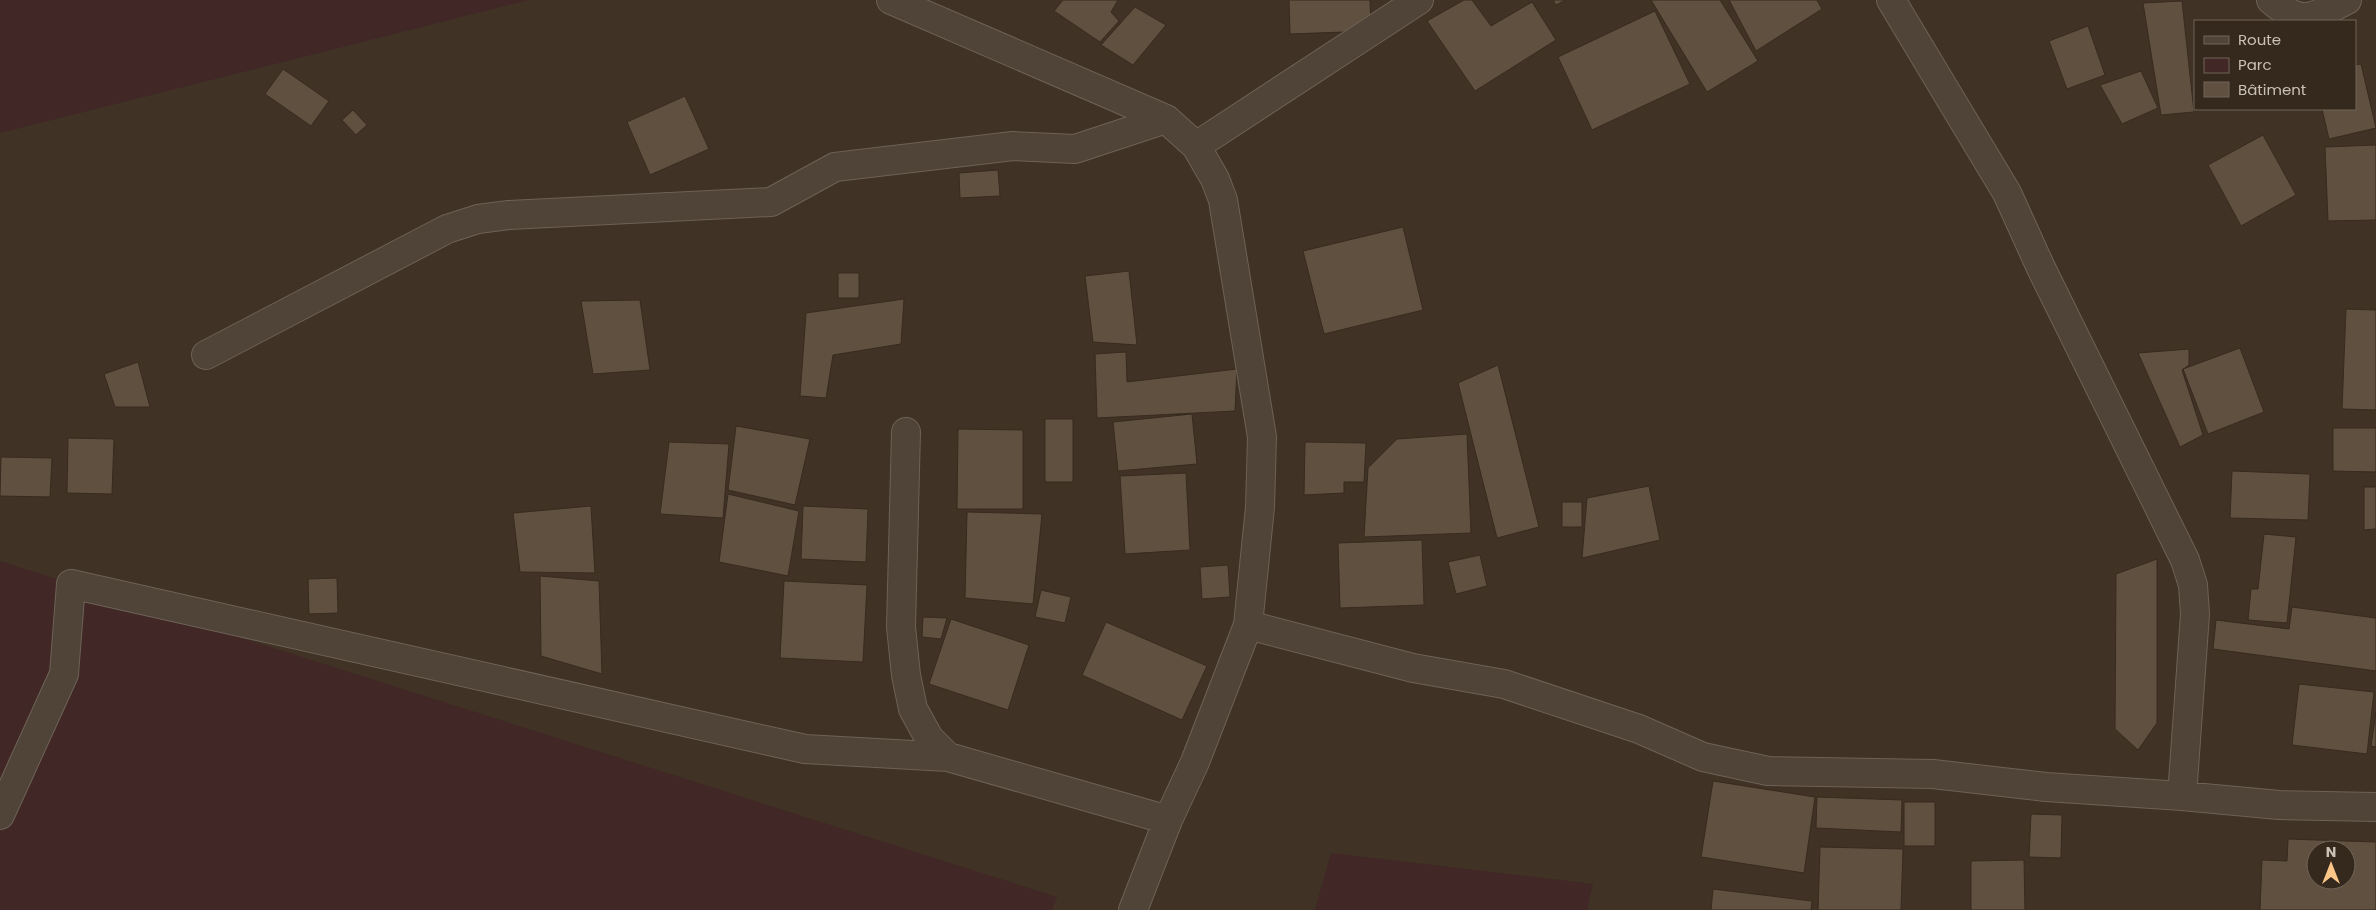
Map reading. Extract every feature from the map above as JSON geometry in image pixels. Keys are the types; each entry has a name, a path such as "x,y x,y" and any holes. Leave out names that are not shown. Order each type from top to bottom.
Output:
{"street":[{"path":"891,0 1166,120 1196,146 1215,179 1223,200 1262,437 1260,507 1248,625 1195,762 1168,820 1133,910"},
{"path":"1196,146 1419,0"},
{"path":"1891,0 2007,193 2041,268 2185,560 2194,585 2195,614 2182,796"},
{"path":"2271,0 2287,13 2298,18 2311,18 2347,0"},
{"path":"206,355 447,229 478,219 509,215 770,202 835,167 1013,146 1075,148 1166,120"},
{"path":"906,432 901,627 906,675 913,708 930,738 948,756"},
{"path":"0,815 64,674 71,584 805,749 948,756 1168,820"},
{"path":"1248,625 1413,668 1504,684 1639,729 1703,757 1768,771 1933,774 2046,787 2182,796 2279,805 2376,807"}],"green space":[{"path":"0,0 529,0 0,133"},
{"path":"0,561 1057,897 1052,910 0,910"},
{"path":"1331,853 1593,884 1587,910 1315,910"}],"building":[{"path":"1063,0 1118,0 1111,12 1119,21 1100,42 1054,11"},
{"path":"1289,0 1370,0 1371,31 1290,34"},
{"path":"1464,0 1472,0 1491,26 1532,2 1556,40 1475,91 1427,21"},
{"path":"1553,0 1566,0 1556,5"},
{"path":"1651,0 1720,0 1758,61 1707,92"},
{"path":"1729,0 1817,0 1822,9 1756,51"},
{"path":"2182,1 2194,112 2161,115 2143,3"},
{"path":"1135,7 1166,25 1133,65 1101,45"},
{"path":"1655,11 1690,84 1592,130 1558,57"},
{"path":"2088,26 2105,75 2067,89 2049,41"},
{"path":"2361,64 2376,128 2329,139 2322,110 2356,110 2356,65"},
{"path":"283,69 329,101 311,126 265,94"},
{"path":"2141,71 2158,108 2122,124 2100,85"},
{"path":"685,96 709,149 650,175 627,122"},
{"path":"353,110 367,125 356,135 342,120"},
{"path":"2263,135 2296,195 2241,226 2208,165"},
{"path":"2376,145 2376,220 2328,221 2325,147"},
{"path":"998,170 1000,196 960,198 959,173"},
{"path":"1403,227 1423,310 1324,334 1303,251"},
{"path":"1129,271 1137,345 1093,342 1085,276"},
{"path":"838,273 859,273 859,298 838,298"},
{"path":"904,299 901,344 833,355 826,398 800,396 806,313"},
{"path":"640,300 650,370 593,374 581,301"},
{"path":"2346,309 2376,310 2376,410 2342,409"},
{"path":"2240,348 2264,412 2208,434 2183,369"},
{"path":"2189,349 2189,365 2182,370 2203,435 2180,447 2138,353"},
{"path":"1126,352 1127,382 1237,369 1235,411 1097,418 1095,354"},
{"path":"138,362 150,407 115,407 104,374"},
{"path":"1498,365 1539,527 1497,538 1458,383"},
{"path":"1192,414 1197,464 1118,471 1113,422"},
{"path":"1045,419 1073,419 1073,482 1045,482"},
{"path":"736,426 810,439 795,505 728,490"},
{"path":"2333,428 2376,428 2376,472 2333,471"},
{"path":"958,429 1023,430 1023,509 957,509"},
{"path":"1467,434 1471,533 1364,537 1368,468 1397,439"},
{"path":"68,438 114,439 112,494 67,493"},
{"path":"669,442 729,444 723,518 660,514"},
{"path":"1305,442 1366,443 1364,482 1344,482 1344,493 1304,495"},
{"path":"1,457 52,458 50,497 0,496"},
{"path":"2232,471 2310,474 2308,520 2230,518"},
{"path":"1186,473 1190,550 1125,554 1120,476"},
{"path":"1649,486 1660,540 1582,558 1587,498"},
{"path":"2364,487 2376,487 2376,529 2364,530"},
{"path":"728,494 799,511 788,576 719,562"},
{"path":"1562,502 1582,502 1582,527 1562,527"},
{"path":"591,506 595,573 520,572 513,513"},
{"path":"803,506 868,509 866,562 801,559"},
{"path":"967,512 1042,514 1033,604 965,598"},
{"path":"2264,534 2296,537 2287,623 2248,620 2251,589 2258,589"},
{"path":"1422,540 1424,605 1340,608 1338,543"},
{"path":"1480,555 1487,586 1456,594 1448,562"},
{"path":"2157,559 2157,723 2138,750 2115,729 2116,574"},
{"path":"1228,565 1230,597 1202,599 1200,567"},
{"path":"540,576 599,581 602,674 541,656"},
{"path":"337,578 338,613 309,614 308,579"},
{"path":"784,581 867,585 863,662 780,658"},
{"path":"1041,590 1071,597 1065,623 1035,617"},
{"path":"2292,607 2376,618 2376,671 2213,649 2216,620 2289,629"},
{"path":"923,617 947,618 941,639 922,637"},
{"path":"951,619 1029,645 1008,710 929,684"},
{"path":"1106,622 1207,666 1182,720 1082,675"},
{"path":"2299,684 2374,692 2367,754 2292,745"},
{"path":"2376,712 2376,747 2371,746"},
{"path":"1713,781 1815,797 1804,873 1701,857"},
{"path":"1817,797 1902,800 1901,832 1816,828"},
{"path":"1904,802 1935,802 1935,846 1904,846"},
{"path":"2031,814 2062,815 2061,858 2029,857"},
{"path":"2288,839 2317,840 2306,840 2306,890 2356,890 2356,841 2376,842 2376,910 2260,910 2262,860 2287,861"},
{"path":"1820,847 1903,849 1901,910 1818,910"},
{"path":"2024,860 2025,910 1971,910 1971,861"},
{"path":"1713,889 1812,901 1811,910 1711,910"}]}
